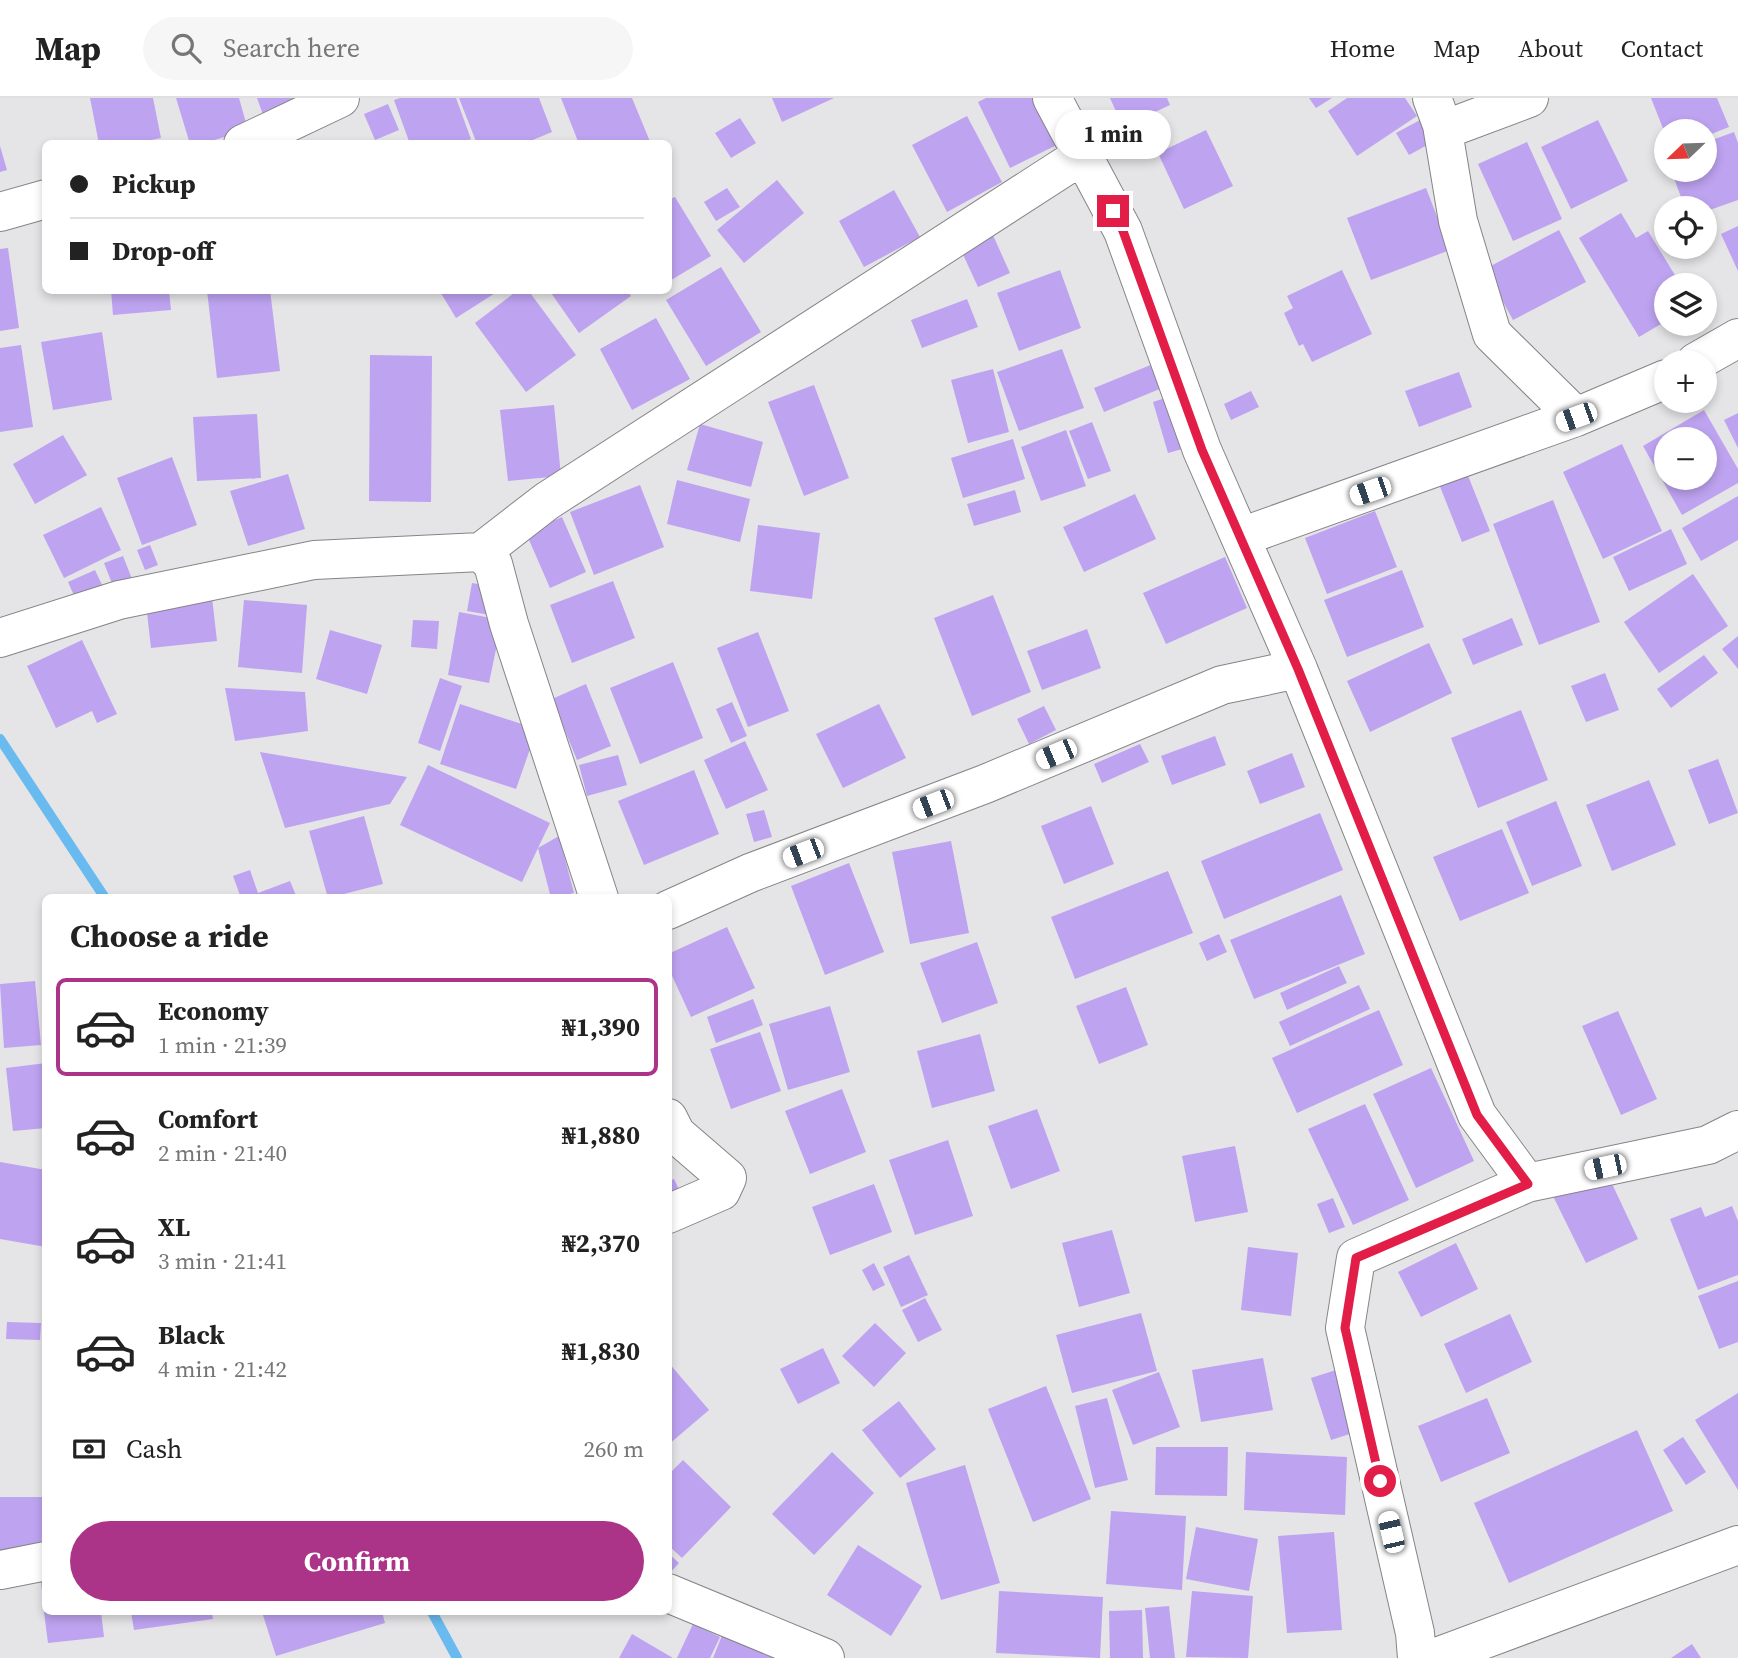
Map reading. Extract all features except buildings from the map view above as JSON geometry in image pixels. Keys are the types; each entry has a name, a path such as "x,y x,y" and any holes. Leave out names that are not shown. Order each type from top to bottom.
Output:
{"street":[{"path":"251,140 340,98"},
{"path":"1052,98 1123,231 1202,450 1298,669 1477,1115 1528,1184"},
{"path":"1437,111 1457,125 1529,98"},
{"path":"1437,111 1458,220 1492,334 1576,417"},
{"path":"0,638 119,600 314,560 481,552 547,500 1084,154"},
{"path":"0,212 42,200"},
{"path":"1717,350 1738,338"},
{"path":"1241,537 1576,417 1654,384"},
{"path":"481,552 493,564 509,624 598,894"},
{"path":"672,909 751,873 985,784 1222,685 1298,669"},
{"path":"672,1126 676,1134 727,1178 721,1191 672,1212"},
{"path":"1417,1658 1415,1633 1345,1328 1356,1258 1528,1184 1708,1145 1738,1130"},
{"path":"1434,1658 1738,1545"},
{"path":"0,1570 42,1562"},
{"path":"672,1595 825,1658"}],"waterway":[{"path":"0,739 102,894"},
{"path":"434,1615 457,1658"}],"route":[{"path":"1113,211 1123,231 1202,450 1298,669 1477,1115 1528,1184 1499,1194 1356,1258 1345,1328 1380,1481"}]}
